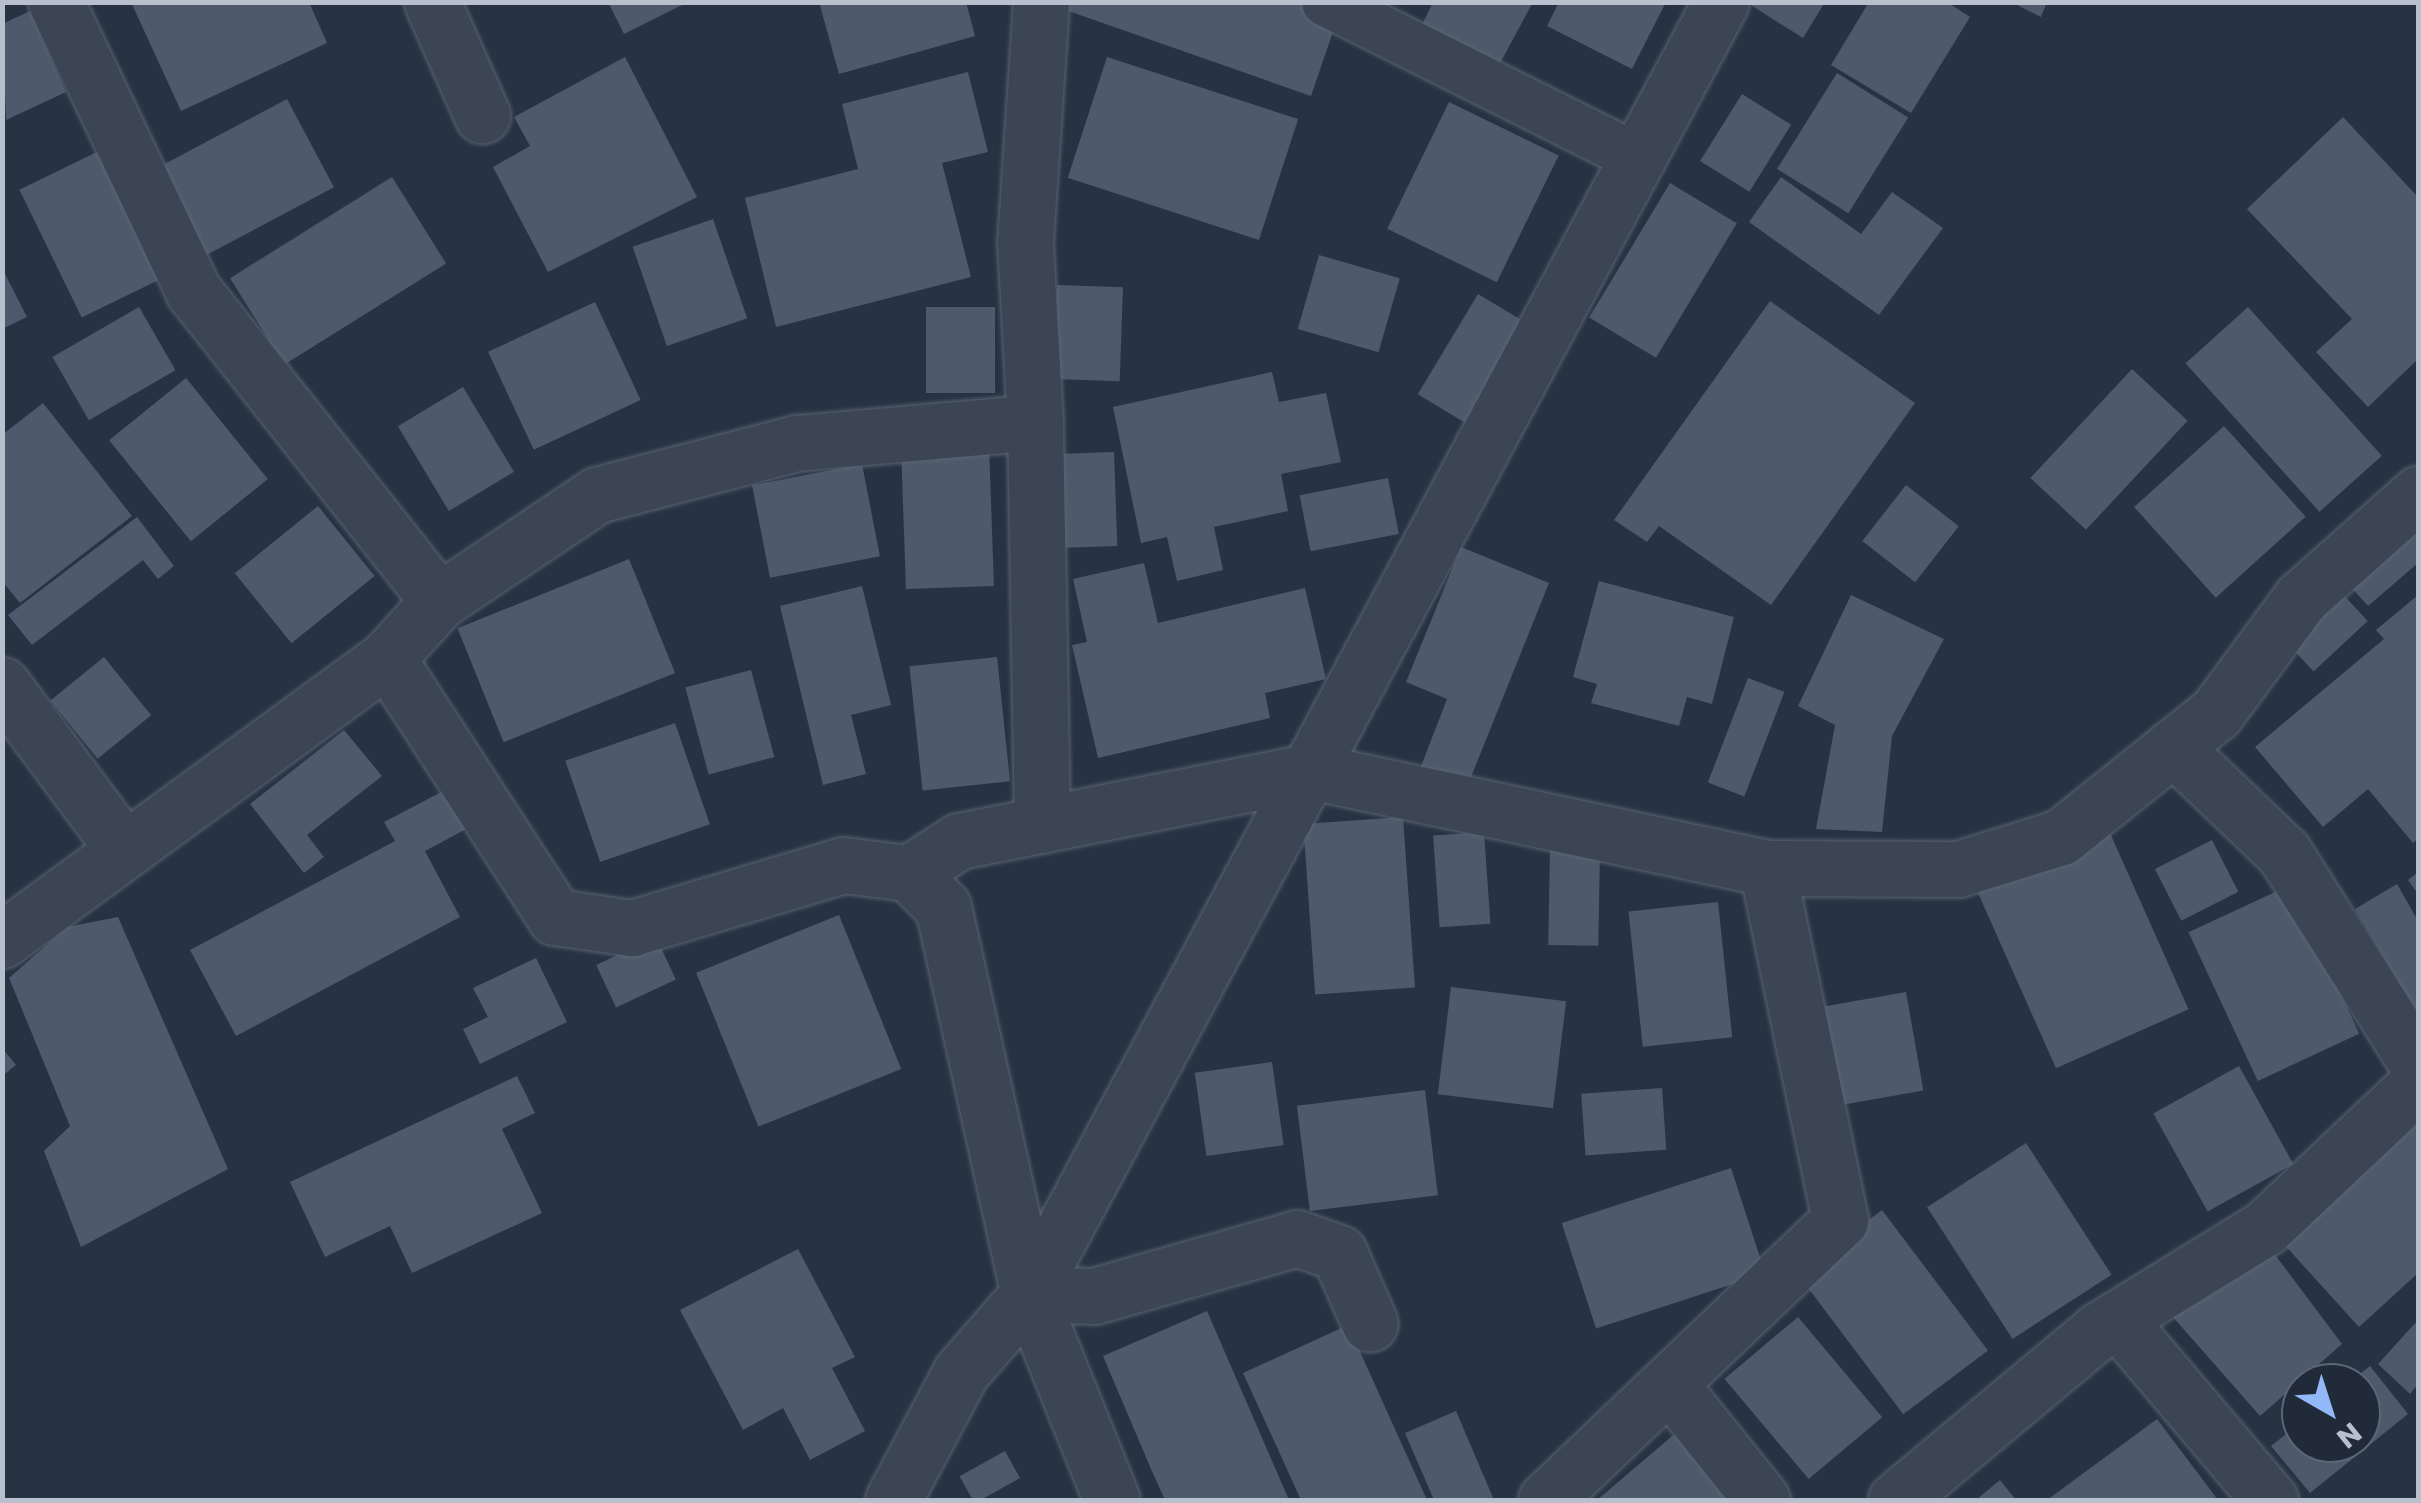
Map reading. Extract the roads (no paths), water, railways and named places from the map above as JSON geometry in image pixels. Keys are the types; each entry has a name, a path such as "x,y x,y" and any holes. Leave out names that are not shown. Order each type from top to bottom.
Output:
{"street":[{"path":"56,2 194,292 439,602"},
{"path":"432,2 482,115"},
{"path":"1040,2 1025,242 1035,422 1042,825"},
{"path":"893,1500 961,1372 1029,1294 1721,2"},
{"path":"2,940 386,658 439,602 597,496 798,443 1035,422"},
{"path":"909,873 960,841 1312,771 1766,868 1958,870 2061,837 2216,713 2301,598 2418,494"},
{"path":"386,658 555,916 632,928 843,865 909,873 943,907 1029,1294 1112,1500"},
{"path":"2,685 124,850"},
{"path":"2173,747 2284,854 2418,1065"},
{"path":"1546,1500 1840,1220 1766,868"},
{"path":"1896,1500 2116,1319 2265,1228 2418,1084"},
{"path":"1029,1294 1094,1296 1297,1238 1338,1252 1370,1324"},
{"path":"2116,1319 2270,1500"},
{"path":"1670,1384 1762,1500"}],"lane":[{"path":"1326,2 1638,158"}]}
